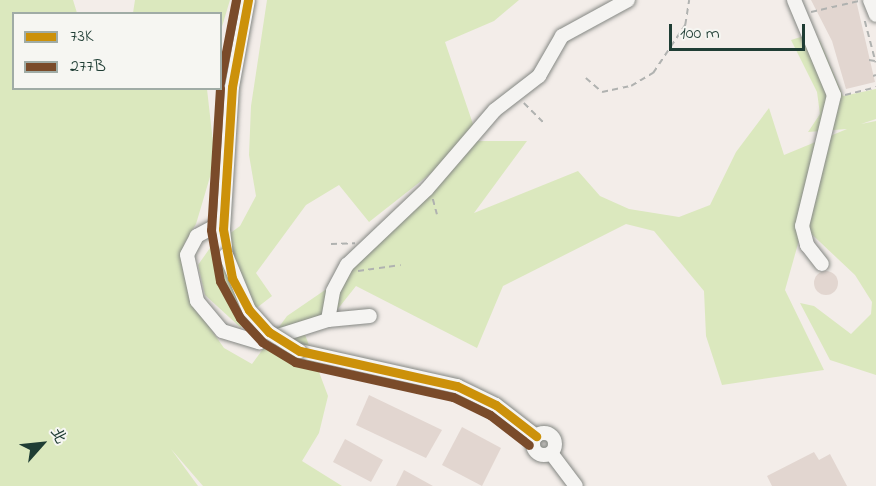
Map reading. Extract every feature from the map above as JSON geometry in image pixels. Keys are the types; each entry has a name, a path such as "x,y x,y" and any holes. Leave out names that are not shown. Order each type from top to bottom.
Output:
{"street":[{"path":"248,0 232,87 223,222 226,255 249,310 269,332 300,351 457,386 502,409 536,436 537,453 551,453 576,486"},
{"path":"328,320 338,278 363,249 427,189 489,117 539,76 562,36 628,0"},
{"path":"794,0 834,95 802,226 807,245 822,264"},
{"path":"870,0 876,15"},
{"path":"223,222 197,236 187,255 197,301 222,331 260,342 328,320 370,316"}],"path":[{"path":"586,78 602,92 631,86 653,73 685,25 689,0"},
{"path":"813,21 810,12 862,0 876,62"},
{"path":"862,28 867,27"},
{"path":"866,44 871,43"},
{"path":"870,60 876,62"},
{"path":"840,86 844,95 876,87"},
{"path":"523,102 543,122"},
{"path":"433,202 437,214"},
{"path":"331,244 355,243 363,249"},
{"path":"338,278 371,267 401,265"}],"green space":[{"path":"0,0 73,0 77,12 12,12 12,90 207,90 215,160 196,224 184,244 183,271 191,301 224,348 252,364 287,316 344,277 477,141 527,141 474,213 578,171 600,196 629,209 679,217 710,205 736,152 769,108 784,155 847,129 808,132 820,114 817,92 791,40 807,35 820,41 843,96 876,89 876,119 861,124 876,121 876,375 830,360 800,303 814,306 851,334 871,314 872,302 855,275 803,226 785,290 824,370 722,385 706,336 704,291 654,231 626,224 503,286 477,348 356,286 337,310 301,324 328,396 319,433 302,461 342,486 203,486 171,449 198,486 0,486"},
{"path":"135,0 230,0 222,27 222,12 133,12"},
{"path":"267,0 519,0 494,21 445,42 474,127 444,163 369,222 339,185 306,205 256,273 272,296 245,317 241,328 205,295 198,265 210,248 240,226 256,196 249,155 251,106"}],"building":[{"path":"811,0 856,0 875,82 846,89 832,41"},
{"path":"826,271 831,272 837,278 837,288 831,294 826,295 821,294 815,288 814,283 815,278 821,272"},
{"path":"369,395 442,430 426,458 356,425"},
{"path":"462,427 501,448 482,486 442,465"},
{"path":"345,439 383,460 371,482 333,462"},
{"path":"814,452 819,460 830,454 847,486 772,486 767,476"},
{"path":"404,470 433,486 396,486"}],"transit line":[{"name":"277B","path":"222,73 236,0"},
{"name":"73K","path":"248,0 232,87 223,229 232,278 249,310 269,332 300,351 457,386 496,405 536,436"},
{"name":"277B","path":"220,90 211,230 220,281 240,318 262,342 295,362 453,397 490,415 529,445"}]}
